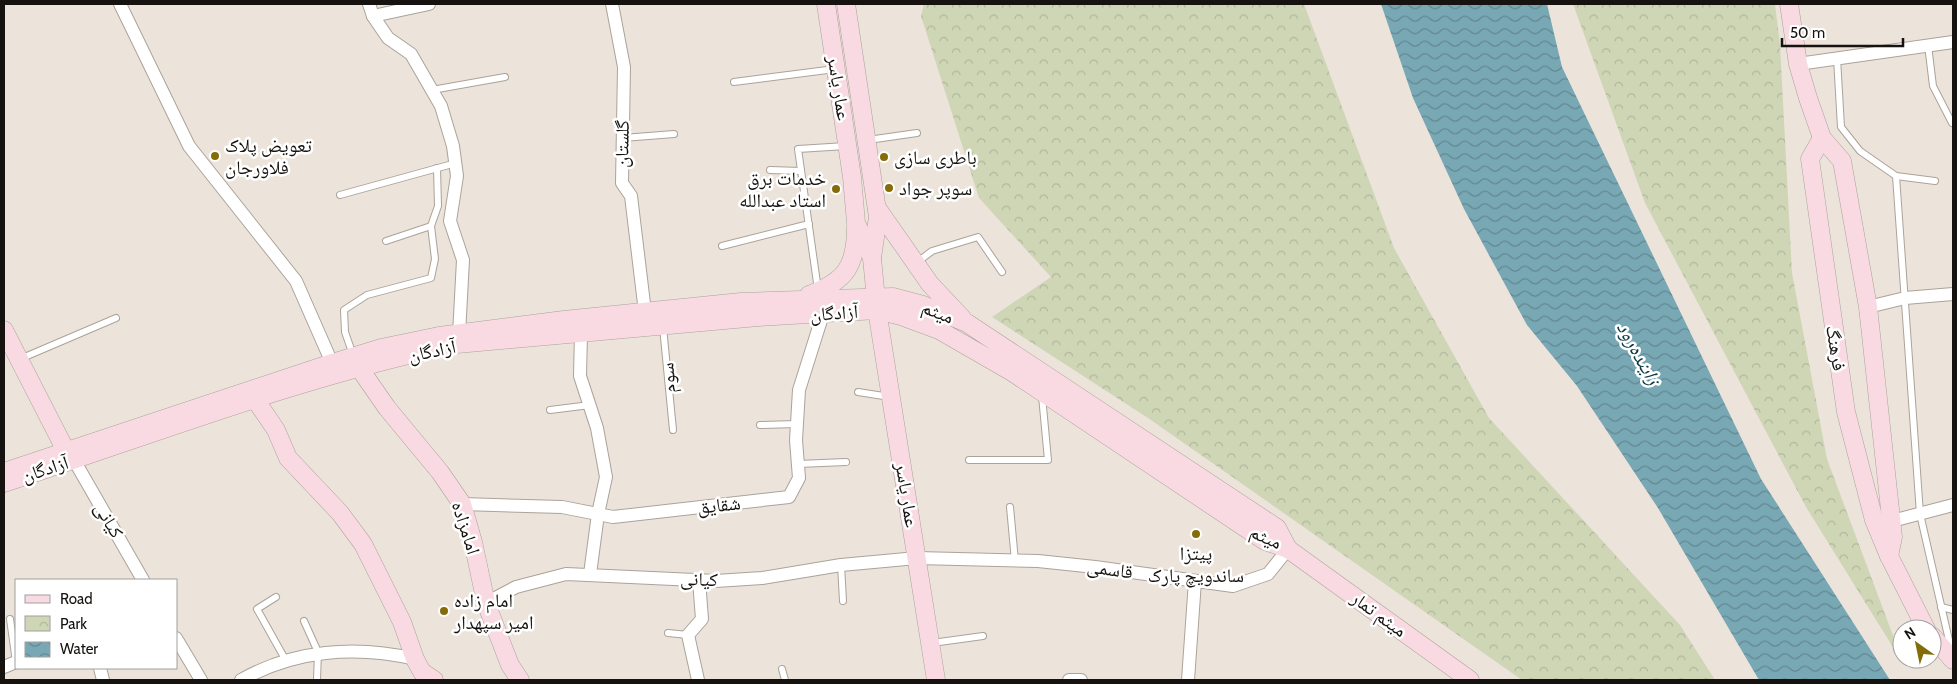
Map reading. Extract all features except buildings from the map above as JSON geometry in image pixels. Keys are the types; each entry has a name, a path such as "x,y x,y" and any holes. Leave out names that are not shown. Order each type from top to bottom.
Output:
{"main road":[{"name":"عمار یاسر","path":"826,4 848,146 856,223 872,258"},
{"name":"عمار یاسر","path":"846,4 878,216 872,258 876,303 936,680"},
{"name":"فرهنگ","path":"1789,4 1798,64 1822,138 1842,161 1868,307 1892,521 1893,537 1889,556"},
{"name":"فرهنگ","path":"1822,138 1810,159 1835,348 1846,412 1874,520 1889,556 1921,619"},
{"path":"877,207 930,284 967,323"},
{"path":"792,300 832,285 846,274 853,260 856,223"},
{"name":"آزادگان","path":"4,483 70,455 332,363 356,363 381,348 459,334 741,302 792,300 876,303"},
{"name":"میثم","path":"876,303 908,300 967,323 1277,528 1288,549"},
{"name":"آزادگان","path":"4,472 70,455 255,399 356,363 457,344 758,317 823,314 876,303"},
{"name":"میثم","path":"876,303 940,330 1042,392 1265,541 1288,549"},
{"path":"4,330 70,455"},
{"name":"امامزاده","path":"356,363 387,408 440,472 462,504 473,542 486,604 510,665 520,680"},
{"path":"255,399 276,430 288,458 340,513 363,544 402,622 424,673"},
{"name":"میثم تمار","path":"1288,549 1470,680"},
{"path":"1942,647 1953,659"}],"street":[{"path":"120,4 189,146 296,281 332,363"},
{"path":"430,4 371,10 388,38 411,54 441,106 453,146 457,176 450,221 463,260 459,334"},
{"name":"گلستان","path":"612,4 624,67 622,182 631,196 645,312"},
{"path":"1798,64 1953,42"},
{"path":"1868,307 1905,298 1953,294"},
{"name":"شقایق","path":"462,504 562,507 613,518 788,497 799,478 797,424 799,390 823,314"},
{"path":"581,334 580,376 597,428 606,477 598,514 590,574"},
{"name":"کیانی","path":"70,455 142,579"},
{"path":"1892,521 1953,505"},
{"name":"قاسمی","path":"917,558 1015,561 1095,567 1233,586 1268,574 1288,549"},
{"name":"کیانی","path":"486,604 516,587 566,574 699,580 762,578 841,565 917,558"},
{"path":"698,680 688,635 702,619 699,580"},
{"path":"1188,680 1195,581"},
{"path":"178,641 201,680"},
{"path":"241,680 285,659 318,652 348,651 395,654 424,673"},
{"path":"1069,680 1081,680"}],"lane":[{"path":"1928,45 1933,86 1952,123"},
{"path":"1837,58 1841,126 1860,151 1896,176 1935,180"},
{"path":"734,82 836,69"},
{"path":"432,90 506,77"},
{"path":"867,140 917,133"},
{"path":"623,138 674,134"},
{"path":"818,291 798,149 848,146"},
{"path":"340,195 456,163"},
{"path":"356,363 345,332 344,310 367,295 431,278 435,259 431,226 438,206 437,168"},
{"path":"770,170 801,171"},
{"path":"1896,176 1920,514 1953,659"},
{"path":"722,246 809,224"},
{"path":"386,241 431,226"},
{"path":"915,264 932,251 978,237 1002,272"},
{"path":"20,359 116,318"},
{"name":"سوم","path":"663,327 673,430"},
{"path":"858,392 891,397"},
{"path":"970,460 1048,460 1042,392"},
{"path":"550,410 590,405"},
{"path":"760,424 797,424"},
{"path":"798,464 846,462"},
{"path":"1010,507 1015,561"},
{"path":"841,565 843,602"},
{"path":"276,597 257,609 285,659"},
{"path":"1941,607 1953,610"},
{"path":"10,618 15,655"},
{"path":"304,621 318,652 317,680"},
{"path":"668,634 688,635"},
{"path":"930,643 983,636"},
{"path":"782,669 784,680"}],"green space":[{"path":"924,4 1304,4 1394,248 1489,418 1680,625 1715,680 1522,680 1148,418 992,317 1051,277 979,198 921,16"},
{"path":"1573,4 1775,4 1780,45 1792,273 1827,459 1892,633 1892,646 1806,507 1645,203"}],"water":[{"name":"زاینده‌رود","path":"1381,4 1547,4 1562,67 1761,479 1890,680 1759,680 1658,508 1577,386 1527,325 1464,209 1413,98"}],"place":[{"name":"تعویض پلاک فلاورجان","path":"215,156"},
{"name":"باطری سازی","path":"884,157"},
{"name":"سوپر جواد","path":"889,188"},
{"name":"خدمات برق استاد عبدالله","path":"836,189"},
{"name":"پیتزا ساندویچ پارک","path":"1196,534"},
{"name":"امام زاده امیر سپهدار","path":"444,611"}]}
